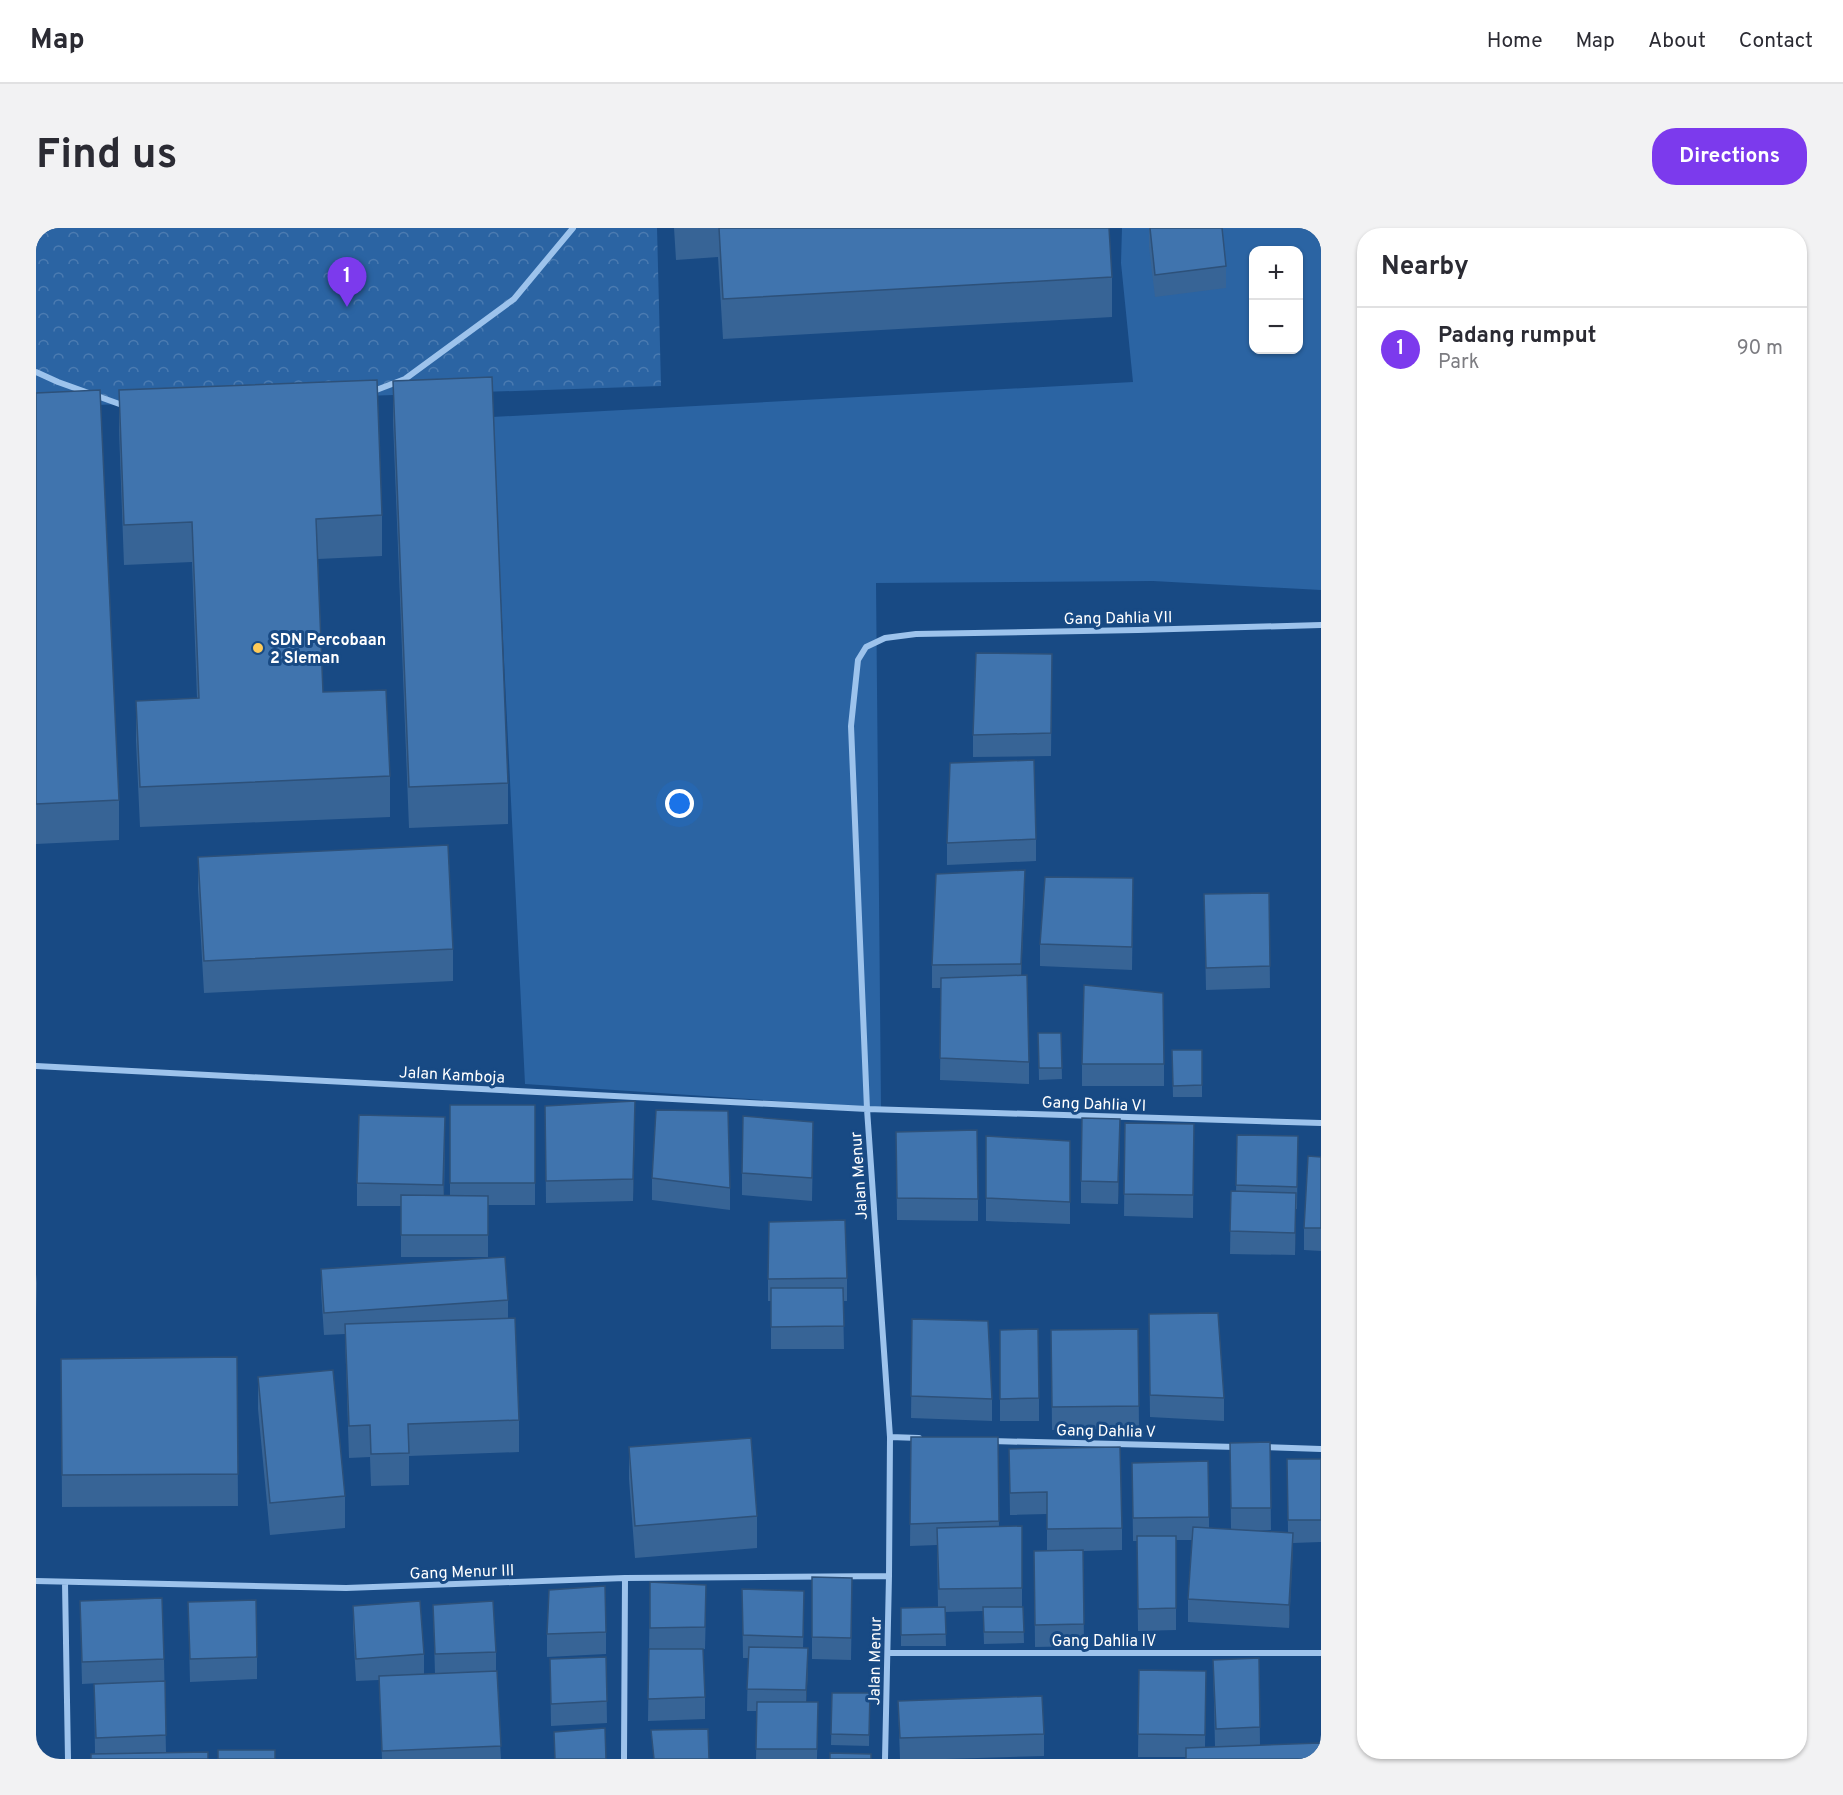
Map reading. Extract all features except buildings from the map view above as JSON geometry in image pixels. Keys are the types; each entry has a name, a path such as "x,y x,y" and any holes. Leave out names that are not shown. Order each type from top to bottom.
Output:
{"street":[{"path":"363,396 405,379 514,299 573,228"},
{"path":"36,372 128,408"},
{"name":"Gang Dahlia VII","path":"916,634 1321,625"},
{"name":"Jalan Menur","path":"885,1759 890,1437 867,1109 851,726 858,660 866,647 885,638 916,634"},
{"name":"Jalan Kamboja","path":"36,1066 867,1109"},
{"name":"Gang Dahlia VI","path":"867,1109 1321,1123"},
{"path":"890,1437 923,1438"},
{"name":"Gang Dahlia V","path":"980,1440 1321,1449"},
{"name":"Gang Menur III","path":"36,1581 346,1588 625,1578 889,1576"},
{"path":"624,1759 625,1578"},
{"path":"65,1583 68,1759"},
{"name":"Gang Dahlia IV","path":"888,1653 1321,1653"}],"green space":[{"path":"36,228 657,228 661,386 36,407"},
{"path":"1122,228 1321,228 1321,590 1153,581 876,583 881,1108 525,1084 492,417 1133,382 1121,263"}],"place":[{"name":"Padang rumput","path":"347,307"},
{"name":"SDN Percobaan 2 Sleman","path":"258,648"}]}
